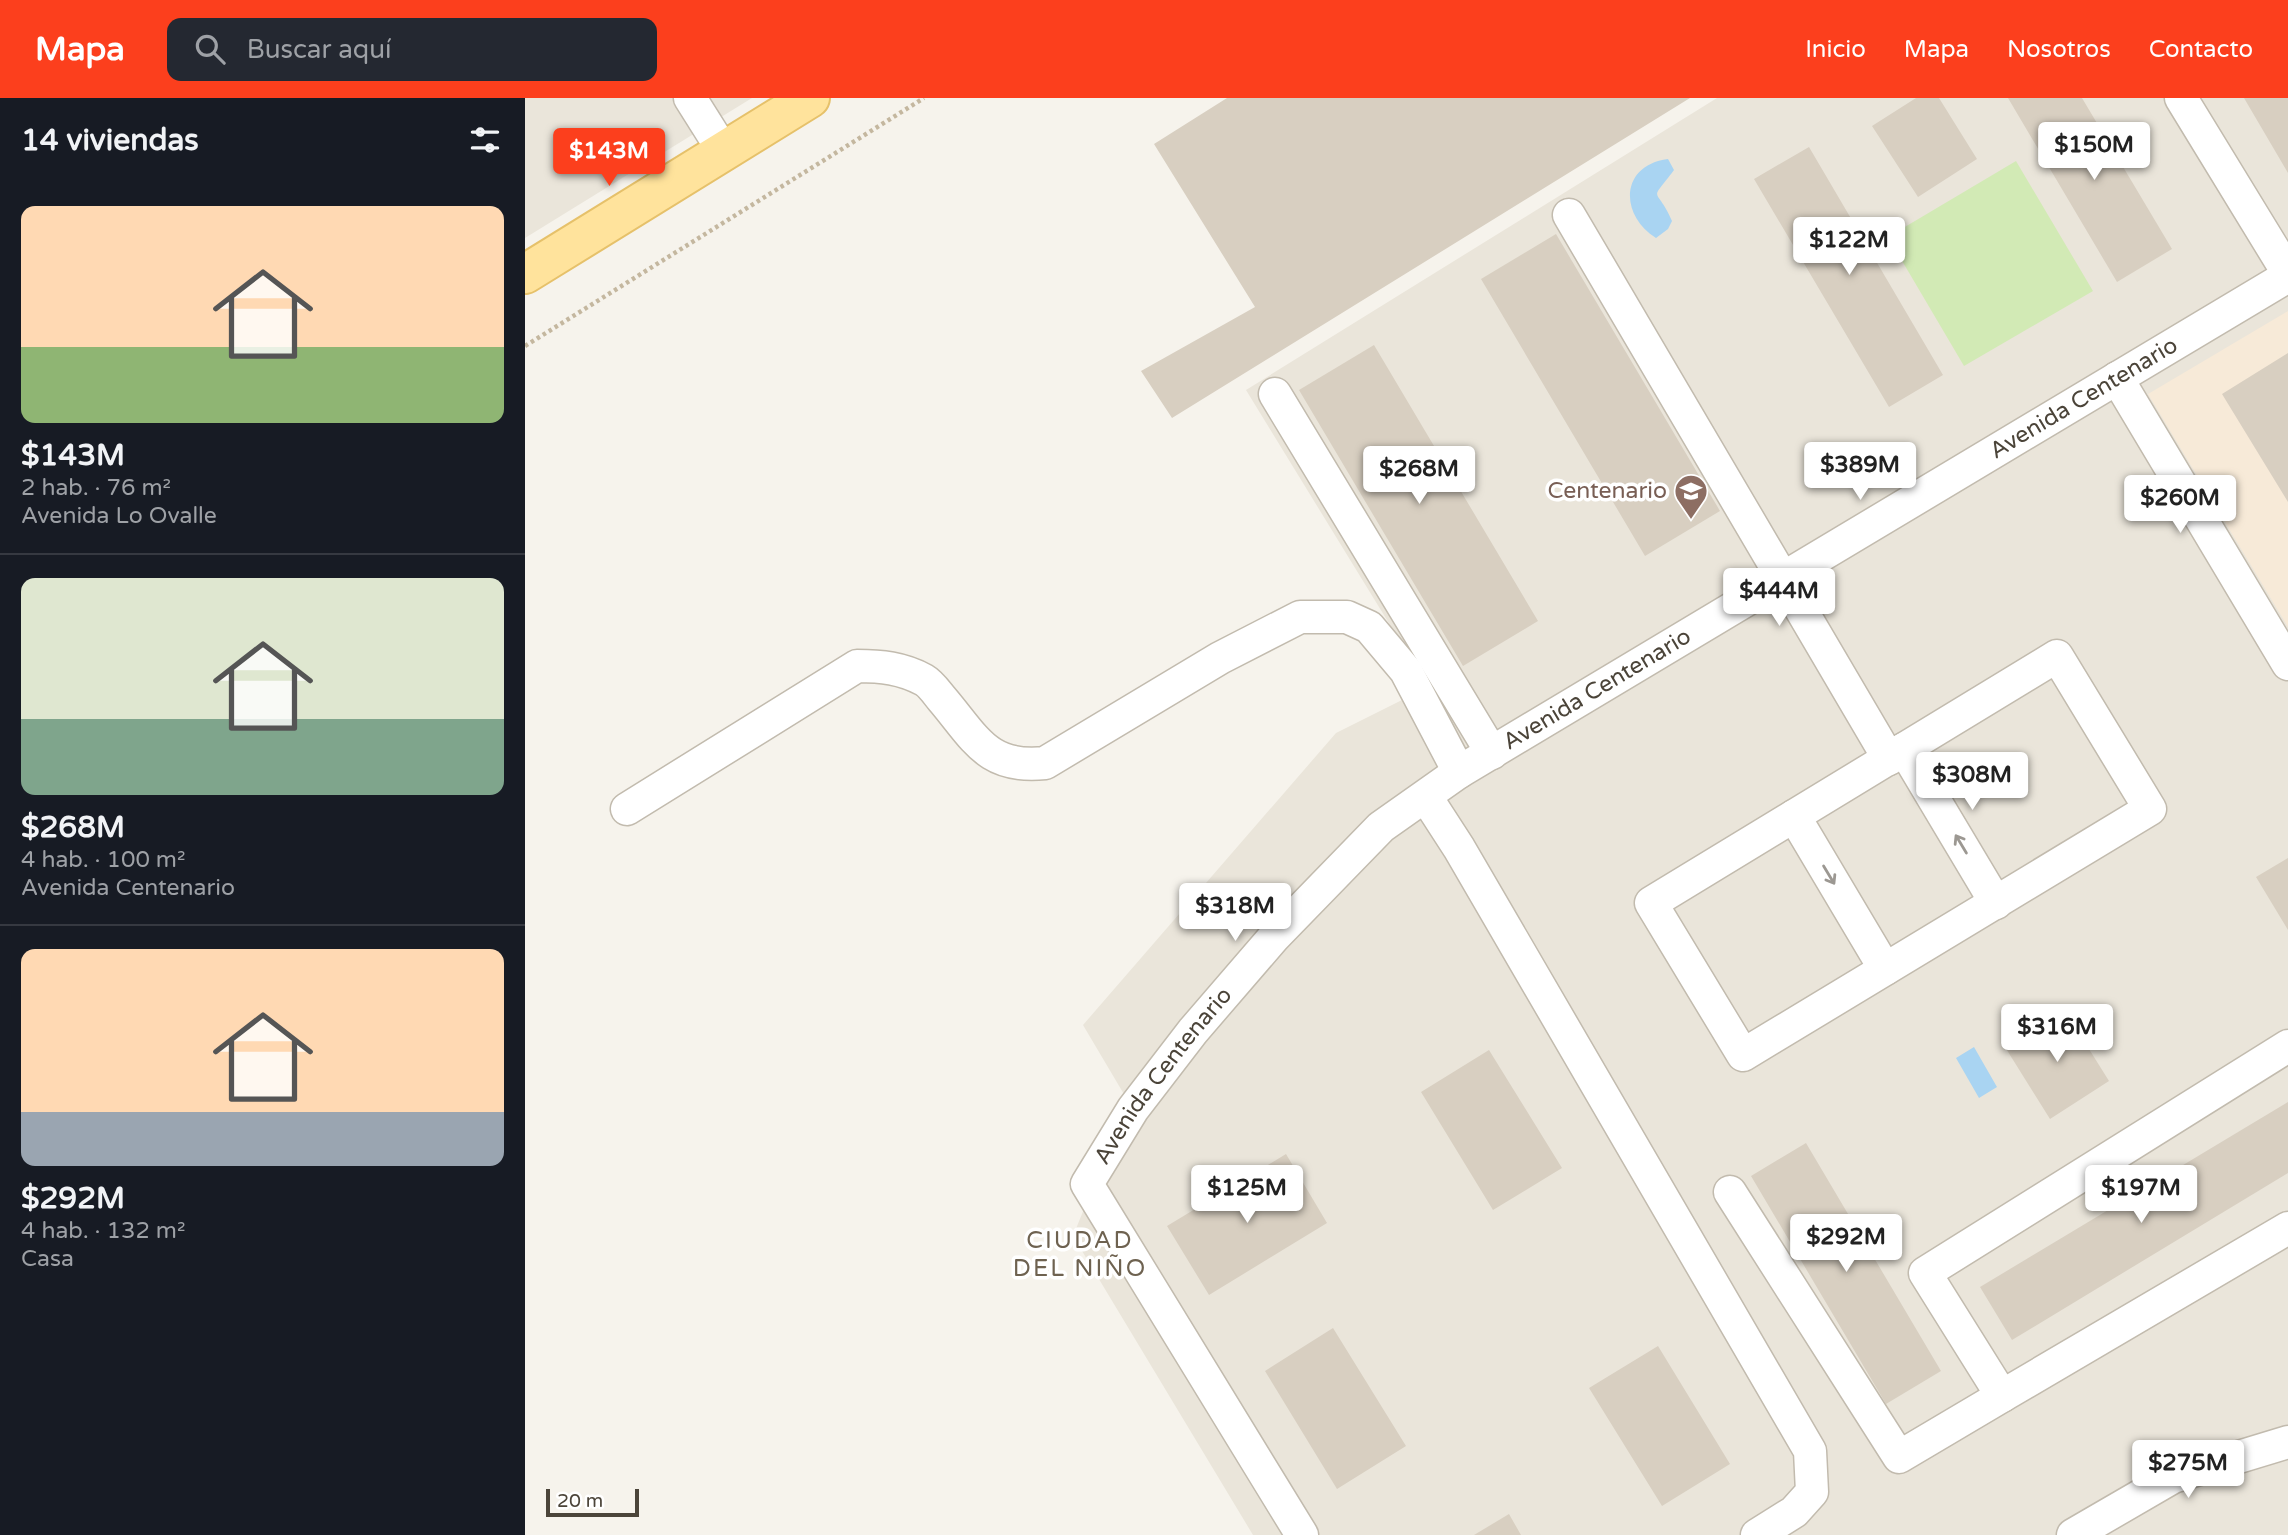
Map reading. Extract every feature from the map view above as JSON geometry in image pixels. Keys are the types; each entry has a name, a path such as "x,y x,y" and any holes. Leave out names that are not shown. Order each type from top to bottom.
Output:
{"main road":[{"path":"525,274 810,98"}],"street":[{"path":"690,98 724,152"},
{"path":"2181,98 2288,275"},
{"path":"1569,215 1781,580 1996,902"},
{"name":"Avenida Centenario","path":"1302,1535 1087,1184 1133,1110 1193,1031 1274,937 1381,827 1459,772 2288,275"},
{"path":"2117,378 2288,664"},
{"path":"1275,394 1492,752"},
{"path":"628,808 856,666 887,666 926,681 992,755 1001,761 1045,763 1220,658 1300,617 1347,617 1369,627 1405,671 1459,772"},
{"path":"2057,656 2150,809 1743,1055 1651,903 1896,754 2057,656"},
{"path":"1426,797 1459,848 1810,1451 1812,1492 1794,1512 1758,1535"},
{"path":"1794,816 1885,970"},
{"path":"2002,1396 1925,1273 2288,1046"},
{"path":"1730,1192 1899,1457 2288,1228"},
{"path":"2073,1535 2173,1477 2288,1442"}],"path":[{"path":"525,346 924,98"}],"shaded area":[{"path":"525,98 752,98 525,238"},
{"path":"1717,98 2288,98 2288,1535 1253,1535 1073,1236 1128,1101 1083,1025 1336,733 1428,687 1246,390"},
{"path":"2288,311 2288,627 2148,394"}],"green space":[{"path":"2016,161 2093,291 1964,366 1888,237"}],"water":[{"path":"1668,159 1674,170 1657,195 1672,221 1668,229 1656,238 1636,217 1630,192 1633,181 1641,171 1652,163"},
{"path":"1974,1047 1997,1087 1979,1098 1956,1058"}],"building":[{"path":"1227,98 1690,98 1172,418 1141,371 1255,307 1154,144"},
{"path":"1916,98 1939,98 1977,159 1918,197 1872,126"},
{"path":"2008,98 2082,98 2172,249 2117,282"},
{"path":"2244,98 2288,98 2288,173"},
{"path":"1809,147 1943,375 1889,407 1754,179"},
{"path":"1556,234 1720,511 1645,556 1481,279"},
{"path":"1374,345 1538,621 1463,666 1299,390"},
{"path":"2288,353 2288,502 2222,394"},
{"path":"2288,858 2288,930 2256,877"},
{"path":"2064,1009 2109,1081 2050,1119 2005,1047"},
{"path":"1489,1050 1562,1168 1493,1210 1421,1092"},
{"path":"2288,1102 2288,1173 2012,1340 1980,1287"},
{"path":"1806,1143 1941,1371 1886,1404 1751,1176"},
{"path":"1286,1154 1327,1223 1209,1295 1167,1226"},
{"path":"1333,1328 1406,1446 1337,1489 1265,1371"},
{"path":"1658,1346 1730,1464 1662,1506 1589,1388"},
{"path":"1509,1514 1521,1535 1474,1535"}],"place":[{"name":"Centenario","path":"1691,521"}],"district":[{"name":"CIUDAD DEL NIÑO","path":"1080,1254"}]}
